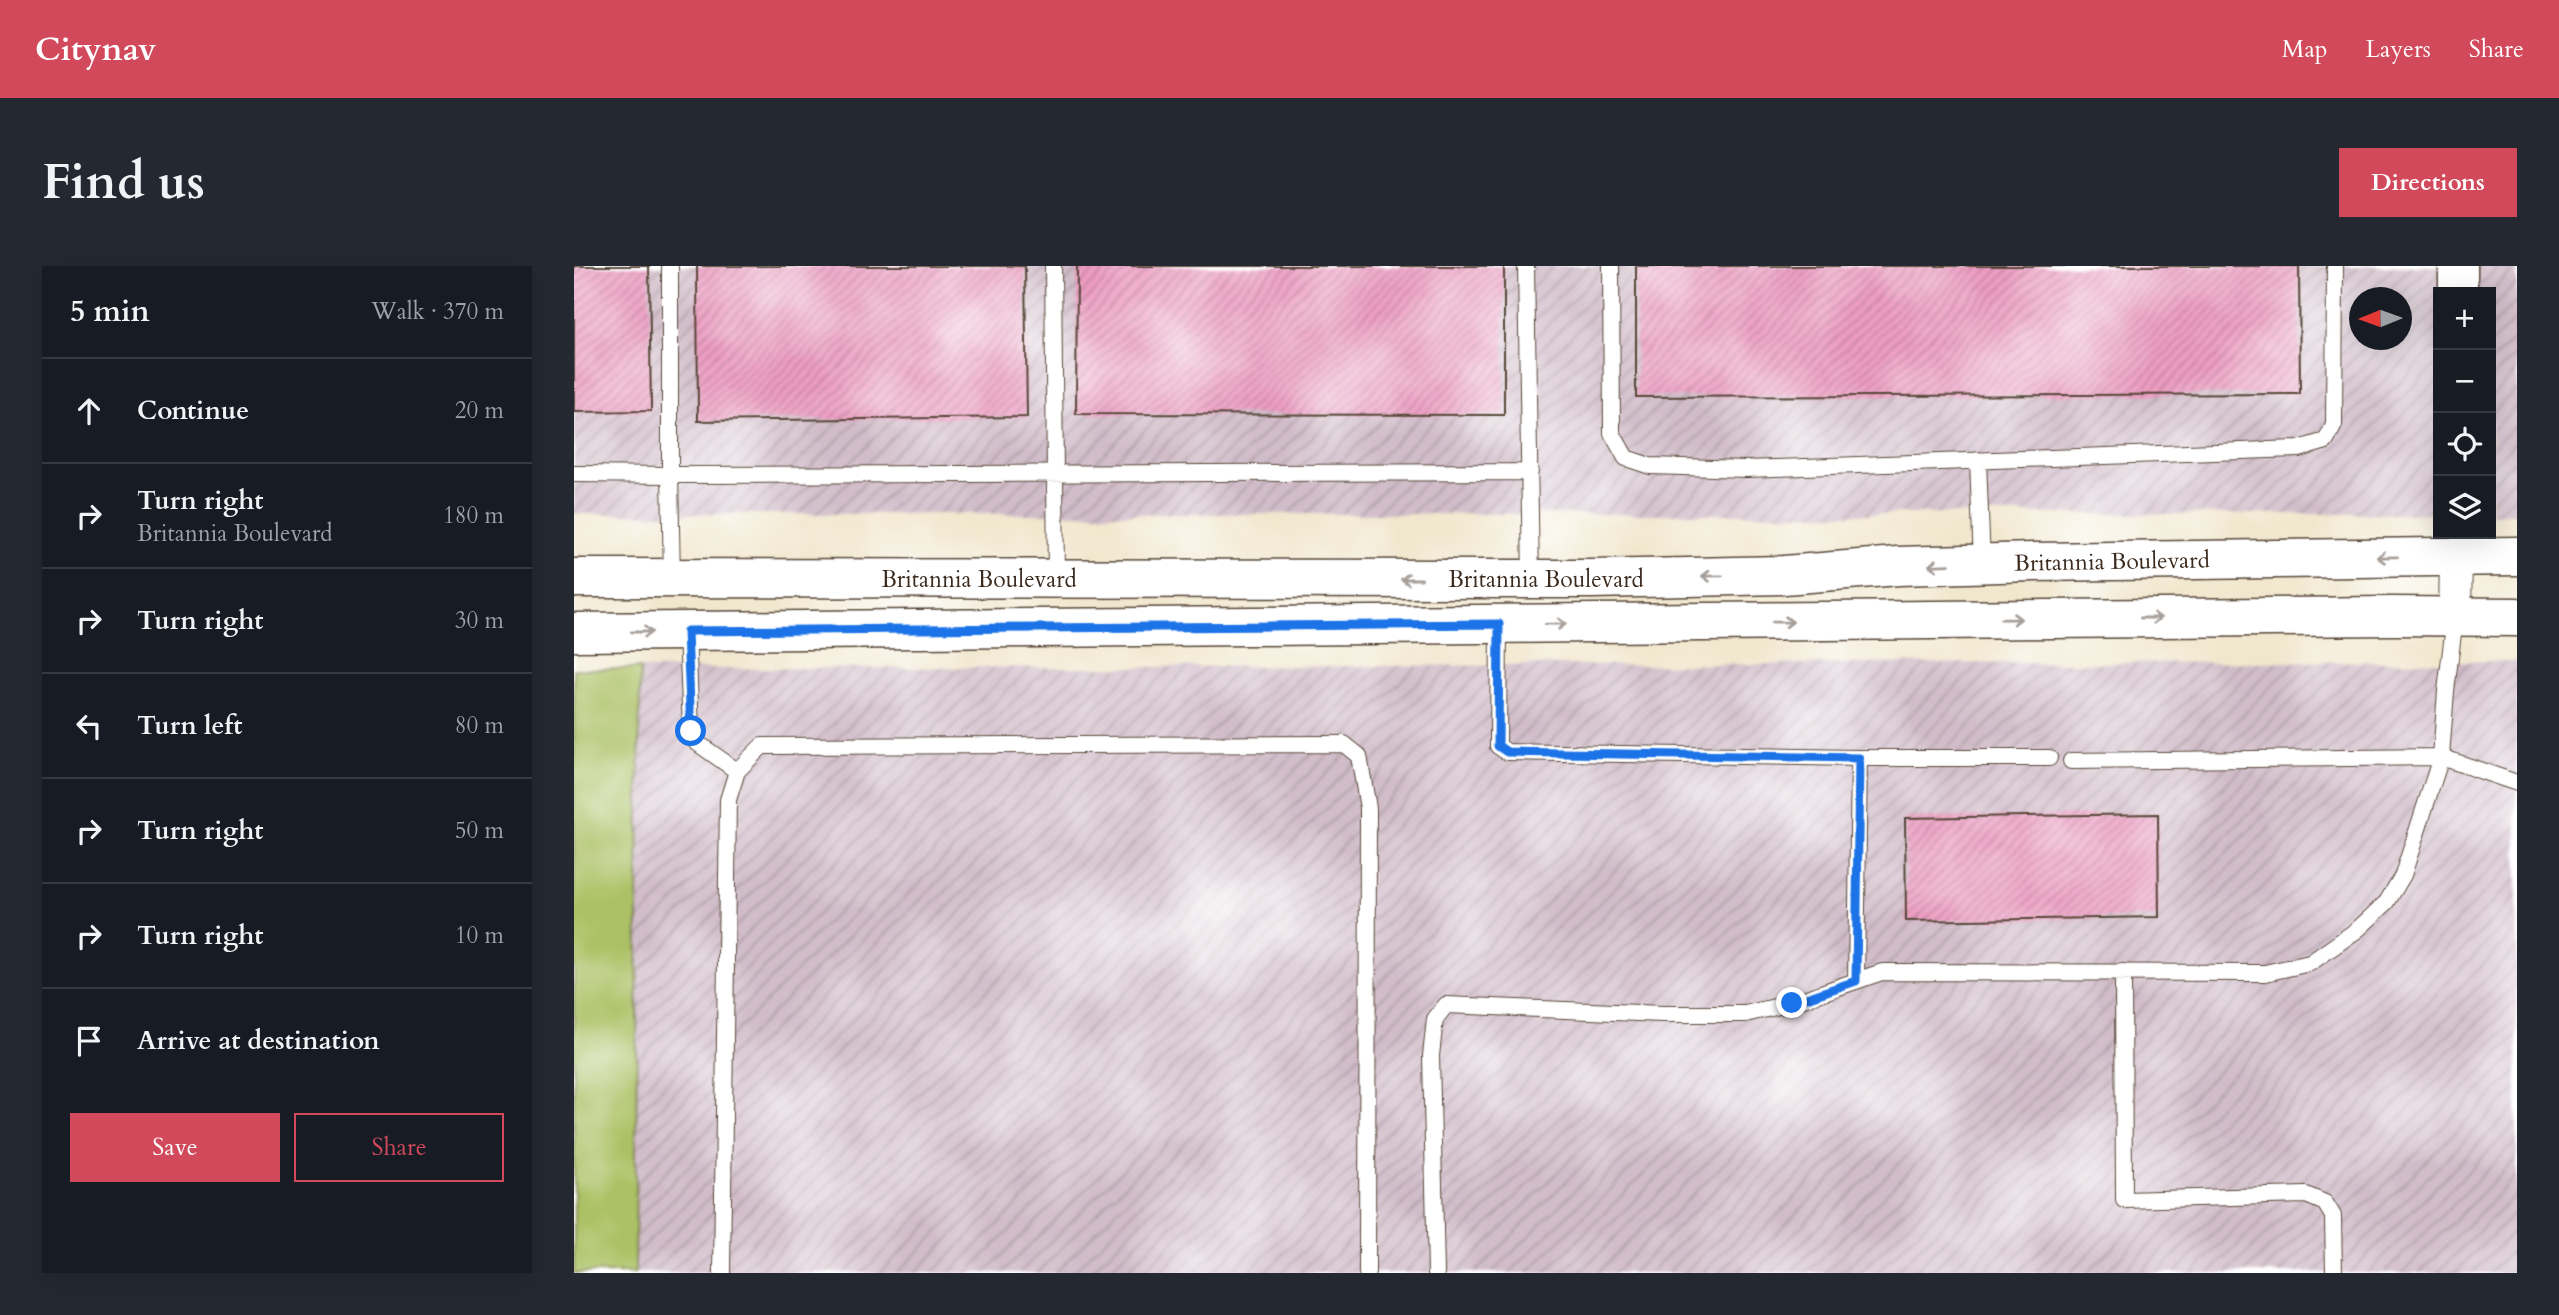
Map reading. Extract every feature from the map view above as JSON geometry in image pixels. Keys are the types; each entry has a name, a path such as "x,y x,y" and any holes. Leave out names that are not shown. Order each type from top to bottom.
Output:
{"main road":[{"path":"2458,266 2458,287"},
{"name":"Britannia Boulevard","path":"574,578 1531,579 1784,575 1898,566 2456,545 2517,556"},
{"name":"Britannia Boulevard","path":"574,632 2517,617"}],"street":[{"path":"2455,617 2456,545"}],"lane":[{"path":"670,266 672,579"},
{"path":"1053,266 1056,579"},
{"path":"1526,266 1531,579"},
{"path":"1611,266 1612,433 1626,458 1650,466 1746,468 2299,449 2326,441 2334,425 2335,266"},
{"path":"1978,460 1982,564"},
{"path":"574,474 1530,472"},
{"path":"1436,1273 1432,1056 1435,1019 1446,1005 1745,1014 1792,1003 1882,972 2265,974 2310,963 2357,930 2387,902 2403,875 2441,757 2455,617"},
{"path":"1499,624 1498,746 1507,752 1859,758 2049,758"},
{"path":"687,631 691,731 696,742 737,771"},
{"path":"722,1273 728,800 737,771 762,746 1344,744 1359,756 1368,808 1367,1273"},
{"path":"2071,761 2441,757 2517,783"},
{"path":"1856,981 1859,758"},
{"path":"2123,972 2124,1200 2306,1195 2325,1203 2333,1216 2334,1273"}],"shaded area":[{"path":"574,266 2517,266 2517,514 2496,514 2496,287 2433,287 2433,514 574,514"},
{"path":"2517,661 2517,1273 635,1273 640,669"}],"green space":[{"path":"574,669 640,669 635,1273 574,1273"}],"building":[{"path":"574,266 649,266 651,411 574,412"},
{"path":"697,266 1025,266 1027,417 698,421"},
{"path":"1077,266 1504,266 1504,415 1076,414"},
{"path":"1636,266 2299,266 2300,394 1636,397"},
{"path":"2158,814 2159,917 1906,921 1905,818"}],"route":[{"path":"691,731 687,631 1499,624 1498,746 1507,752 1859,758 1856,981 1792,1003"}]}
